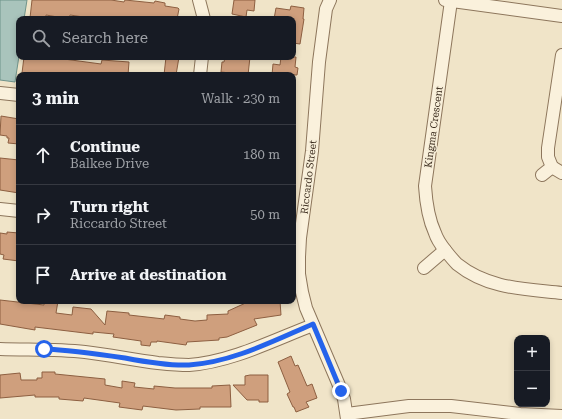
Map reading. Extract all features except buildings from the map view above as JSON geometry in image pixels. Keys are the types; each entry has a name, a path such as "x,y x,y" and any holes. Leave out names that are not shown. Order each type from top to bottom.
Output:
{"street":[{"path":"199,0 203,16"},
{"name":"Riccardo Street","path":"330,0 326,9 319,62 312,151 300,238 299,274 306,308 338,383 344,400 347,416"},
{"path":"448,0 562,16"},
{"name":"Kingma Crescent","path":"448,0 425,186 426,206 435,234 445,250 456,263 470,273 485,280 504,286 562,293"},
{"path":"542,175 557,170 548,157 548,148 562,55"},
{"path":"200,72 202,60"},
{"path":"0,93 16,95"},
{"path":"0,209 16,211"},
{"path":"424,268 445,250"},
{"path":"0,349 63,350 168,364 188,365 229,358 313,324"},
{"path":"347,416 409,406 451,406 520,414 562,416"}],"water":[{"path":"0,0 27,0 24,16 16,16 16,60 18,60 15,82 0,80"}],"route":[{"path":"44,349 86,352 168,364 188,365 229,358 313,324 341,391"}]}
